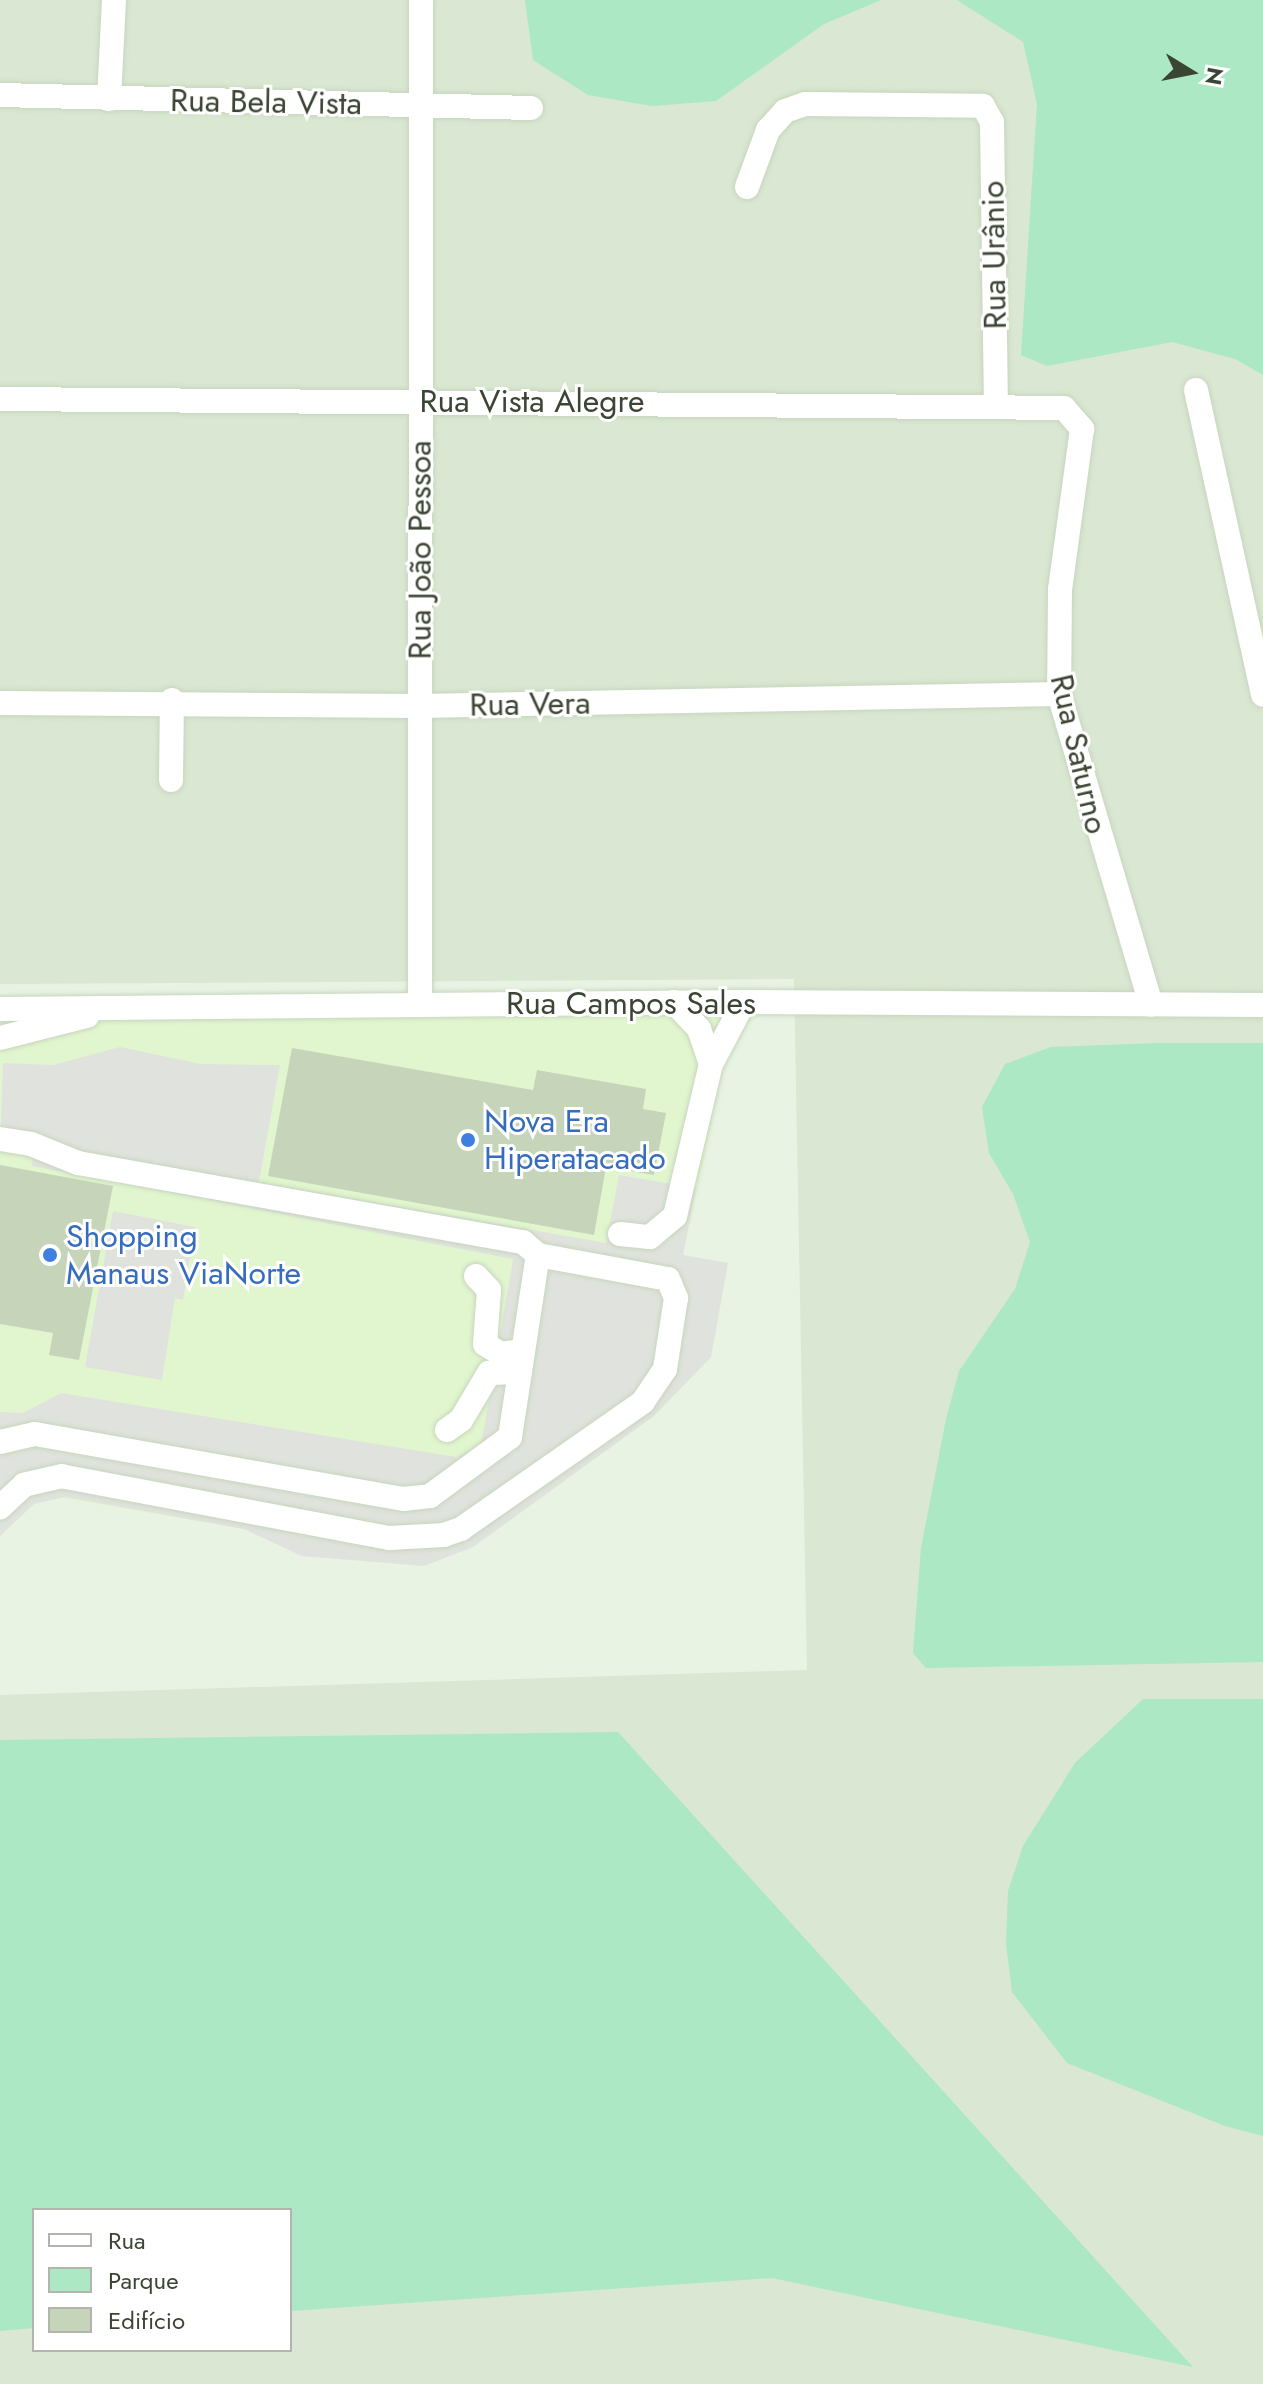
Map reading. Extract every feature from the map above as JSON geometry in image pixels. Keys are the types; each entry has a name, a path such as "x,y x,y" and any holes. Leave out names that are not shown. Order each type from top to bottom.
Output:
{"street":[{"path":"109,99 114,0"},
{"name":"Rua João Pessoa","path":"420,1004 421,0"},
{"name":"Rua Bela Vista","path":"0,95 531,108"},
{"name":"Rua Urânio","path":"747,187 768,130 785,111 805,104 983,106 992,122 996,406"},
{"path":"1196,390 1263,695"},
{"name":"Rua Vista Alegre","path":"0,399 421,400 1064,408"},
{"name":"Rua Saturno","path":"1064,408 1076,416 1082,429 1060,589 1059,694 1151,1005"},
{"name":"Rua Vera","path":"0,703 172,700 420,706 1059,694"},
{"path":"171,780 172,700"},
{"path":"674,1002 699,1029 711,1064"},
{"name":"Rua Campos Sales","path":"0,1009 674,1002 1263,1005"},
{"path":"620,1234 650,1237 675,1216 711,1064 744,1002"},
{"path":"0,1038 68,1023 98,1009"},
{"path":"0,1139 31,1144 78,1163 523,1242 538,1255 668,1279 676,1298 665,1369 643,1402 461,1529 427,1539 389,1538 75,1478 36,1480 0,1507"},
{"path":"0,1442 18,1435 44,1436 420,1499 439,1492 510,1437 538,1255"},
{"path":"476,1276 489,1290 485,1344 522,1362"},
{"path":"447,1430 461,1420 489,1373 522,1362"},
{"path":"36,1480 44,1436"}],"shaded area":[{"path":"0,0 1263,0 1263,2384 0,2384 0,1695 807,1670 794,979 0,984"},
{"path":"768,1012 748,1023 727,1053 683,1255 728,1263 711,1357 654,1416 473,1547 424,1566 302,1556 244,1529 55,1497 34,1504 0,1536 0,1016 282,1019"},
{"path":"120,1047 201,1064 280,1065 259,1182 606,1243 619,1175 696,1188 683,1255 728,1263 711,1357 654,1416 473,1547 424,1566 302,1556 244,1529 65,1497 34,1504 0,1536 0,1412 23,1413 61,1393 457,1457 478,1447 482,1439 513,1259 32,1166 33,1156 0,1151 3,1063 53,1065"},
{"path":"113,1211 195,1227 183,1300 175,1298 162,1380 85,1367"}],"green space":[{"path":"525,0 881,0 824,24 716,101 652,106 588,95 533,60"},
{"path":"957,0 1263,0 1263,375 1235,359 1172,342 1047,366 1021,355 1037,104 1023,42"},
{"path":"1263,1043 1263,1662 926,1668 913,1653 921,1548 946,1419 959,1371 1015,1289 1030,1242 1013,1194 989,1153 982,1107 1005,1064 1051,1047"},
{"path":"1143,1699 1263,1699 1263,2136 1225,2126 1067,2063 1012,1992 1006,1943 1008,1891 1023,1846 1075,1763"},
{"path":"618,1732 1193,2367 772,2278 292,2311 292,2208 32,2208 32,2328 0,2331 0,1740"}],"building":[{"name":"Nova Era Hiperatacado","path":"292,1048 533,1090 537,1070 646,1089 643,1109 666,1113 654,1175 606,1167 594,1235 268,1176"},
{"name":"Shopping Manaus ViaNorte","path":"0,1165 113,1186 79,1360 49,1355 53,1333 0,1324"}],"place":[{"name":"Nova Era Hiperatacado","path":"468,1140"},
{"name":"Shopping Manaus ViaNorte","path":"50,1255"}]}
